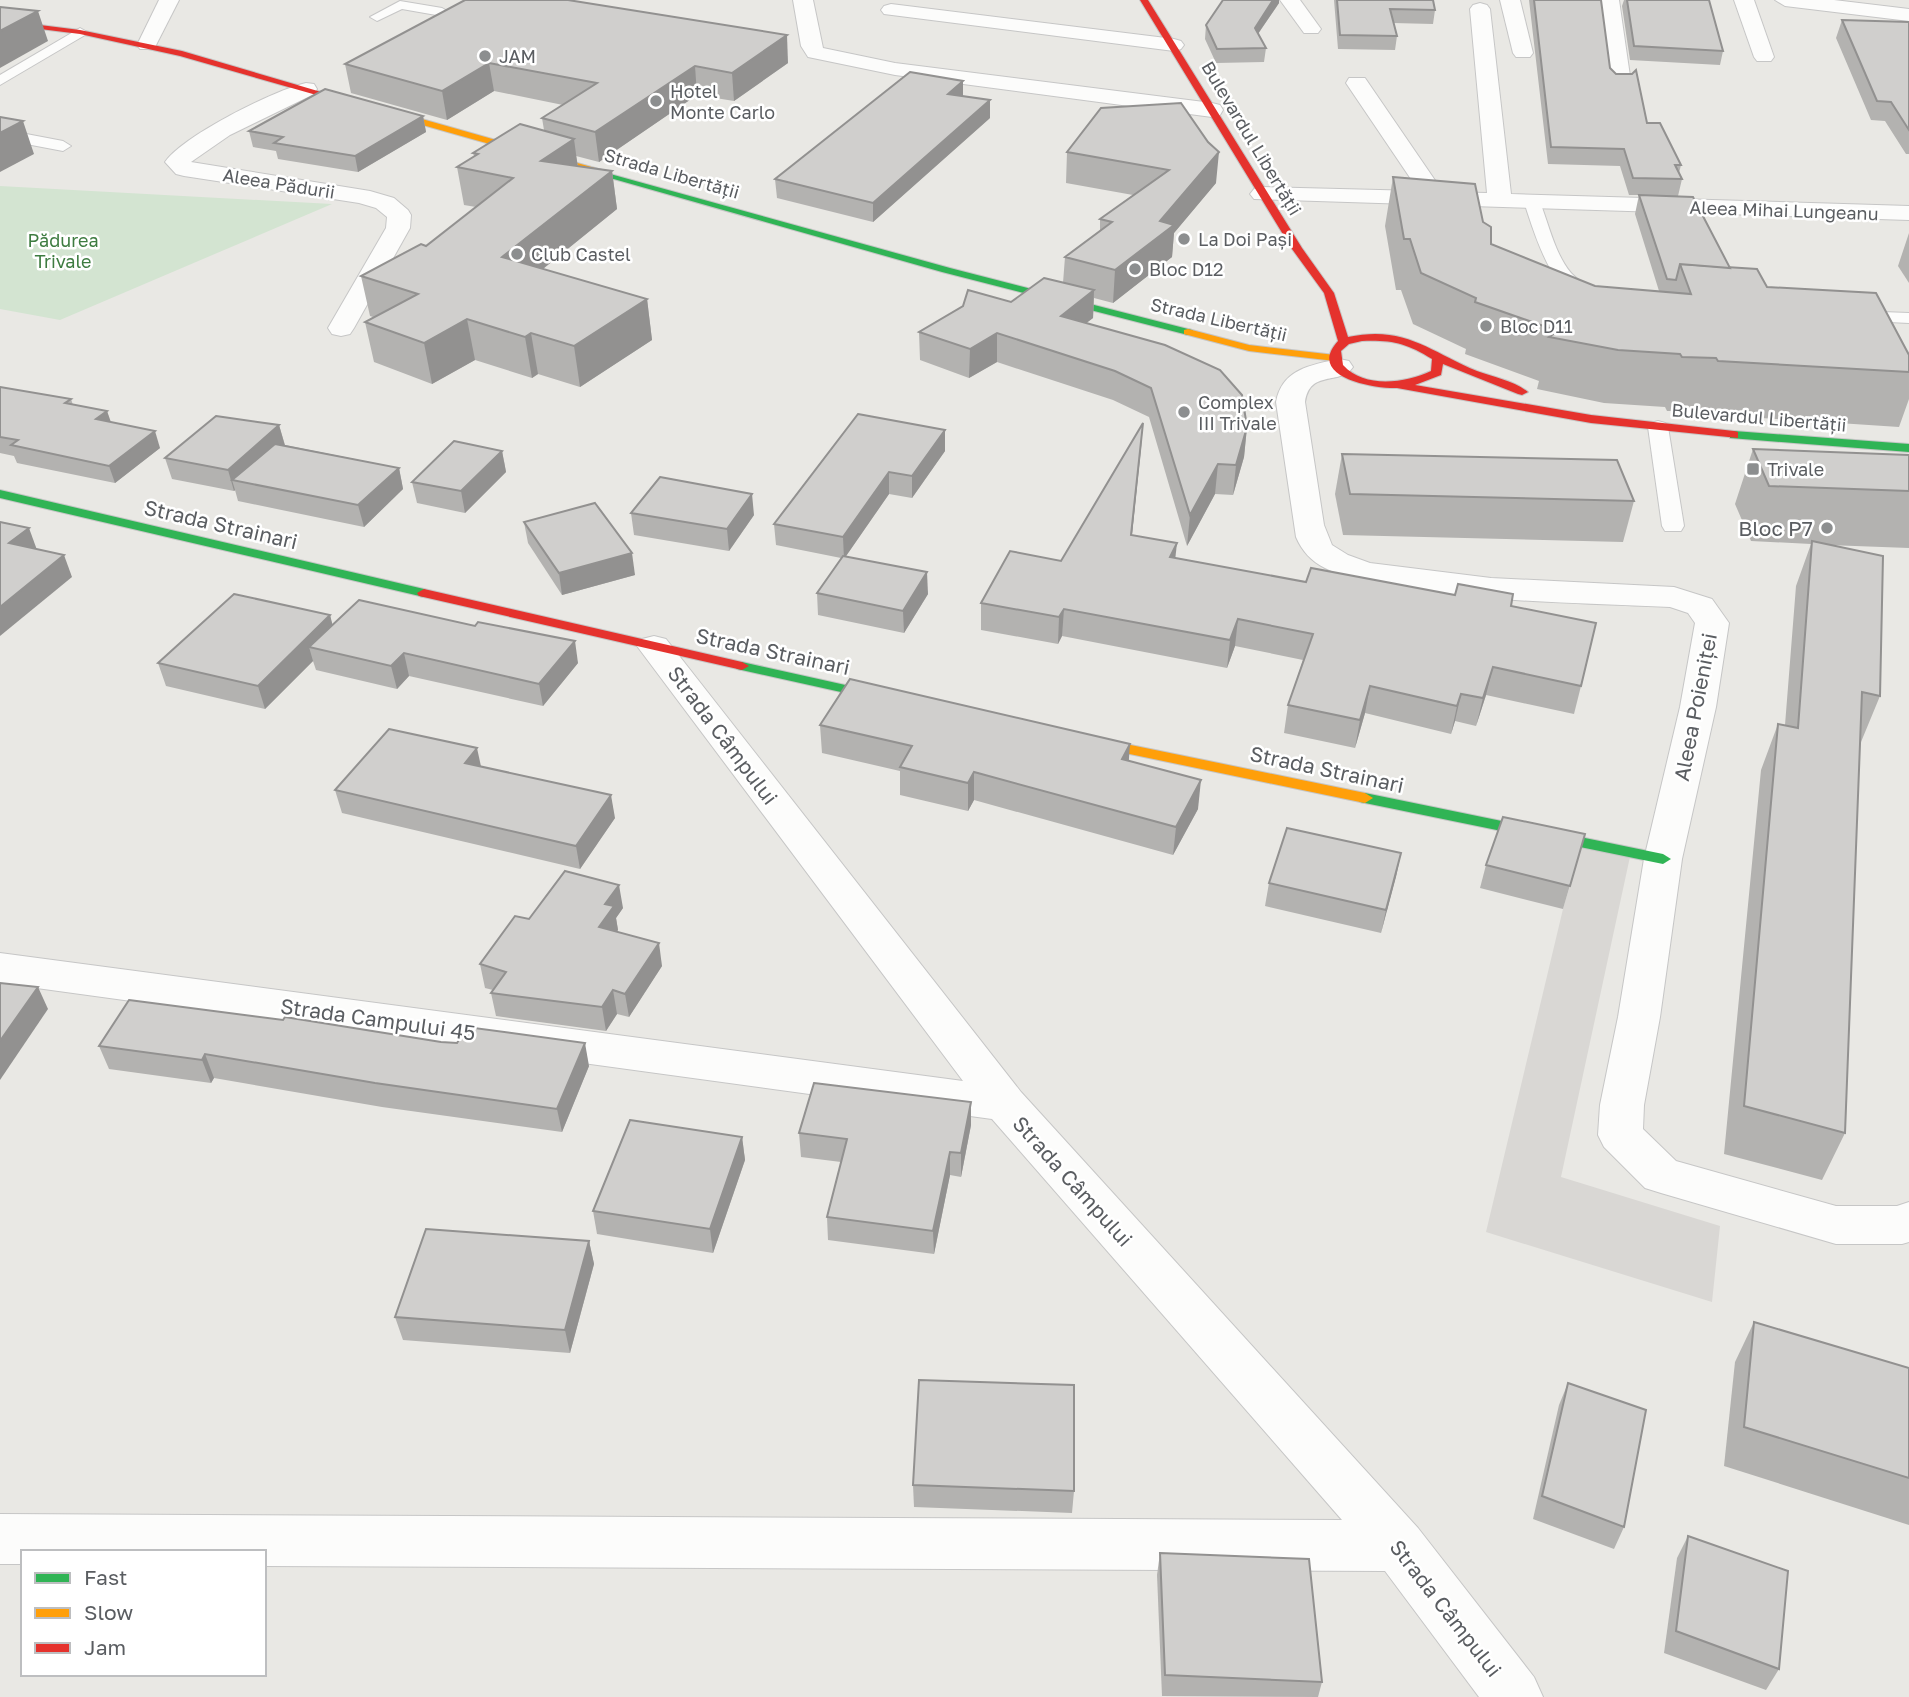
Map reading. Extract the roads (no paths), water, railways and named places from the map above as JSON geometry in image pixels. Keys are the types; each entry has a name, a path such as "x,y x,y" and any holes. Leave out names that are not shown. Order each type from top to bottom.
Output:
{"street":[{"path":"147,45 169,0"},
{"path":"803,0 811,46 815,53 895,69 1212,110"},
{"name":"Bulevardul Libertății","path":"1144,0 1297,249 1329,293 1349,307"},
{"path":"1290,0 1311,29"},
{"path":"1510,0 1523,53"},
{"path":"1609,0 1620,83"},
{"path":"1744,0 1764,57"},
{"path":"1786,0 1909,15"},
{"path":"1480,9 1500,201"},
{"path":"891,10 1174,45"},
{"name":"Strada Libertății","path":"0,22 80,32 147,45 946,270 1191,334 1275,353 1339,356"},
{"path":"1357,83 1436,199"},
{"name":"Aleea Pădurii","path":"306,89 214,136 188,151 177,162 184,169 362,196 385,203 400,215 398,228 341,328"},
{"name":"Aleea Mihai Lungeanu","path":"1262,194 1909,213"},
{"name":"Bulevardul Libertății","path":"1329,293 1339,356 1365,381 1506,406 1658,427 1742,437 1909,448"},
{"path":"1370,321 1402,338"},
{"path":"1339,356 1367,336 1402,338"},
{"name":"Bulevardul Libertății","path":"1402,338 1430,350 1438,358 1525,393 1605,420"},
{"name":"Aleea Poieniței","path":"1339,356 1294,383 1290,410 1314,543 1331,559 1379,575 1452,583 1674,597 1700,606 1712,622 1698,707 1664,859 1622,1105 1620,1135 1661,1175 1755,1203 1836,1225 1902,1225 1909,1221"},
{"path":"1402,386 1417,384 1437,373 1438,358"},
{"name":"Strada Strainari","path":"4,499 912,703"},
{"name":"Strada Câmpului","path":"654,646 1005,1104 1399,1546 1514,1697"},
{"name":"Strada Strainari","path":"1058,734 1664,859"},
{"name":"Strada Campului 45","path":"0,968 1005,1104"},
{"path":"0,1539 1399,1546"}],"lane":[{"path":"377,17 400,5 442,12"},
{"path":"0,81 80,32"},
{"path":"0,134 63,146"},
{"path":"1532,202 1556,267 1571,286 1602,301"},
{"path":"1840,316 1909,318"},
{"path":"1658,427 1673,526"}],"place":[{"name":"JAM","path":"485,56"},
{"name":"Hotel Monte Carlo","path":"656,101"},
{"name":"La Doi Pași","path":"1184,239"},
{"name":"Club Castel","path":"517,254"},
{"name":"Bloc D12","path":"1135,269"},
{"name":"Bloc D11","path":"1486,326"},
{"name":"Complex III Trivale","path":"1184,412"},
{"name":"Trivale","path":"1753,469"},
{"name":"Bloc P7","path":"1827,528"}],"park label":[{"name":"Pădurea Trivale","path":"63,250"}]}
